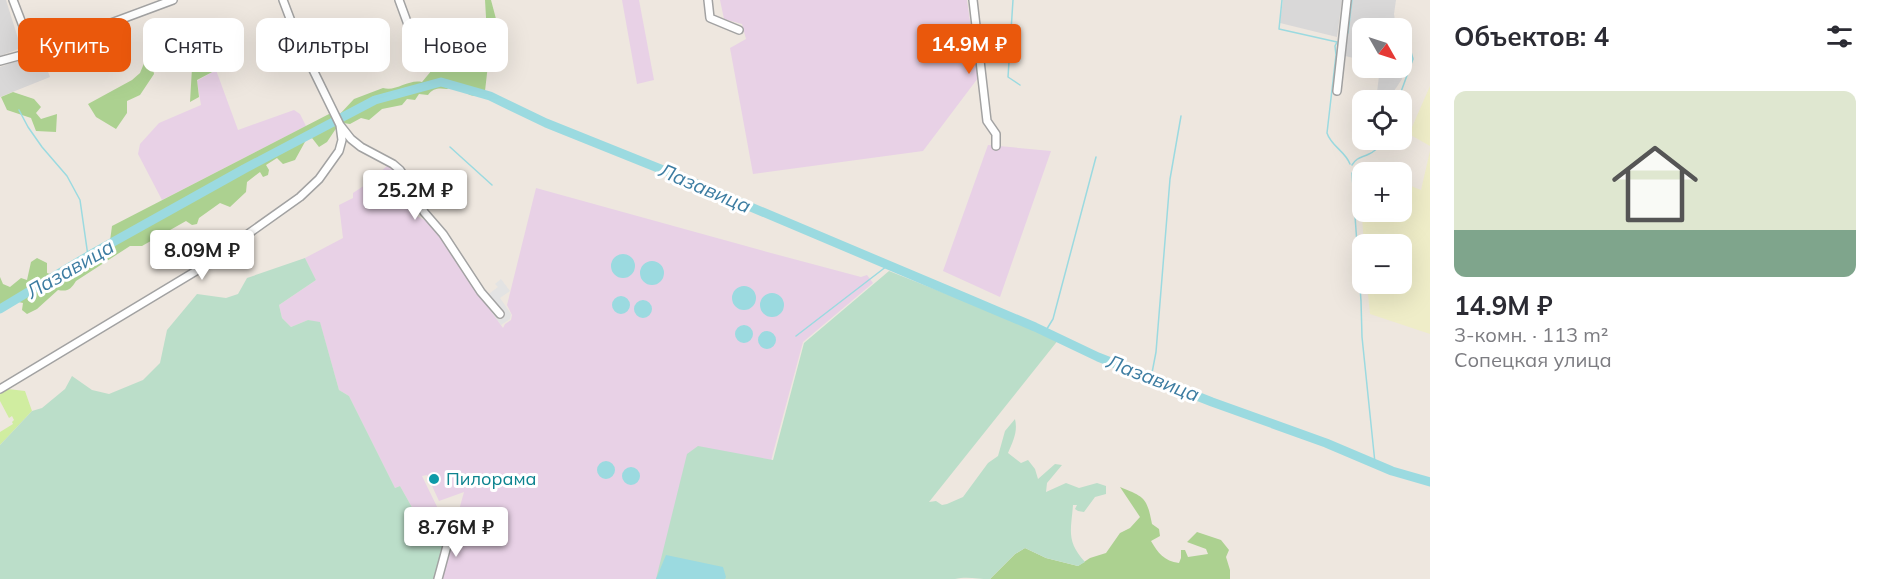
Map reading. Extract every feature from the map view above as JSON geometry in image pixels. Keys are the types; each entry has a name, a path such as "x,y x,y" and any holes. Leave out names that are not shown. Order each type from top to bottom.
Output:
{"street":[{"path":"13,0 20,18"},
{"path":"124,18 172,0"},
{"path":"283,0 297,37 340,125 361,147 400,170 416,194 423,212 443,234 481,292 500,314"},
{"path":"399,0 406,18"},
{"path":"708,0 710,18 739,30"},
{"path":"973,0 987,121 996,134 996,146"},
{"path":"1337,91 1347,0"},
{"path":"0,61 18,56"},
{"path":"0,389 196,271 300,197 319,179 339,151 342,140 340,125"},
{"path":"438,579 451,531"}],"shaded area":[{"path":"0,0 6,0 18,38 18,49 0,56"},
{"path":"622,0 639,0 654,80 637,84"},
{"path":"720,0 967,0 978,78 923,151 753,174 730,48 746,39 742,24 724,19"},
{"path":"1283,0 1342,0 1337,37 1280,23"},
{"path":"1350,0 1396,0 1395,18 1352,18 1352,58 1345,56"},
{"path":"18,60 18,72 48,72 50,77 0,97 0,67"},
{"path":"217,72 238,130 294,110 300,114 306,126 162,200 138,154 140,144 159,123 201,105 197,81"},
{"path":"1379,78 1402,78 1395,90 1377,90"},
{"path":"1430,86 1430,146 1412,136 1412,127"},
{"path":"988,145 1051,151 1000,297 943,271"},
{"path":"1430,151 1430,334 1370,314 1368,294 1412,294 1412,234 1363,234 1363,222 1412,222 1412,186 1421,190"},
{"path":"387,166 392,166 398,172 414,200 416,216 429,222 503,328 511,320 512,315 507,305 536,188 861,277 867,275 873,283 803,342 773,453 744,579 440,579 464,492 439,501 427,475 422,476 443,519 442,524 423,527 400,486 395,488 349,396 339,390 320,323 308,320 291,327 282,318 279,305 316,280 305,258 343,238 339,205 353,198 353,193"},
{"path":"501,279 510,291 500,298 511,314 510,319 501,325 482,299 498,287 495,284"}],"green space":[{"path":"485,0 491,0 496,18 486,18"},
{"path":"143,66 143,72 154,72 154,74 140,95 127,101 127,113 116,129 96,117 88,104 132,80 140,73"},
{"path":"192,72 212,72 197,80 199,97 190,102"},
{"path":"430,72 487,72 485,91 481,96 470,95 457,87 436,89 428,95 419,94 415,100 407,99 402,105 382,109 369,120 361,118 350,124 343,123 339,115 354,99 383,88 422,82"},
{"path":"13,92 34,99 41,107 36,113 41,119 57,114 56,132 36,131 31,118 7,110 1,97"},
{"path":"329,114 334,117 337,127 327,142 319,147 312,138 306,140 295,160 283,164 277,158 266,165 269,170 268,175 263,177 260,172 247,182 246,192 230,207 220,203 199,218 197,224 192,225 186,221 142,246 130,246 76,281 69,289 58,290 37,309 27,314 22,310 23,303 9,300 0,305 0,277 3,284 10,287 21,278 27,280 31,262 37,258 47,263 47,273 53,275 110,241 112,226"},
{"path":"305,258 316,280 279,305 282,318 291,327 308,320 320,322 339,390 349,396 395,488 400,486 423,527 442,524 449,534 436,579 0,579 0,445 32,411 42,408 65,389 72,376 92,390 109,394 143,380 160,363 167,330 197,294 226,298 238,294 247,278"},
{"path":"889,271 1059,339 929,502 936,501 942,505 963,497 988,463 998,456 1005,431 1015,419 1015,432 1008,453 1021,463 1028,460 1035,469 1038,479 1055,464 1062,465 1047,483 1046,492 1066,483 1079,488 1097,483 1106,486 1106,494 1095,497 1084,512 1078,511 1075,509 1077,505 1073,505 1072,542 1085,562 1078,566 1046,558 1025,548 1015,554 990,579 656,579 687,454 698,446 773,460 804,343"},
{"path":"8,389 25,391 32,411 0,445 0,432 13,424 14,420 12,416 9,418 0,401 0,392"},
{"path":"1120,487 1135,493 1144,500 1152,524 1159,529 1160,536 1151,541 1162,556 1179,563 1181,550 1185,550 1188,557 1208,554 1206,549 1187,542 1197,532 1221,540 1229,550 1226,557 1230,579 990,579 1015,554 1025,548 1046,558 1078,566 1090,558 1106,553 1120,533 1130,528 1140,517"}],"water":[{"path":"623,254 632,257 635,266 632,275 623,278 614,275 611,266 614,257"},
{"path":"652,261 657,262 663,268 663,278 657,284 652,285 647,284 641,278 640,273 641,268 647,262"},
{"path":"744,286 749,287 755,293 755,303 749,309 744,310 739,309 733,303 732,298 733,293 739,287"},
{"path":"772,293 777,294 783,300 783,310 777,316 772,317 767,316 761,310 760,305 761,300 767,294"},
{"path":"617,296 625,296 630,301 628,312 617,314 612,309 612,301"},
{"path":"639,300 647,300 652,305 650,316 639,318 634,313 634,305"},
{"path":"740,325 748,325 753,330 751,341 740,343 735,338 735,330"},
{"path":"763,331 771,331 776,336 774,347 763,349 758,344 758,336"},
{"path":"602,461 610,461 615,466 613,477 602,479 597,474 597,466"},
{"path":"627,467 635,467 640,472 638,483 627,485 622,480 622,472"},
{"path":"666,555 723,567 726,577 725,579 656,579"}],"waterway":[{"path":"1013,0 1008,77 1020,85"},
{"path":"1282,0 1279,29 1337,42 1327,133 1350,164"},
{"path":"1348,33 1352,0"},
{"path":"1412,55 1412,62"},
{"path":"1402,90 1406,78"},
{"name":"Лазавица","path":"0,309 88,256 244,169 375,100 441,82 490,96 546,123 1035,327 1098,357 1212,402 1326,443 1392,471 1430,482"},
{"path":"19,110 42,147 67,176 80,200 88,256"},
{"path":"1151,378 1156,352 1170,179 1181,116"},
{"path":"450,147 492,185"},
{"path":"1354,162 1376,150"},
{"path":"1045,332 1053,319 1096,157"},
{"path":"1355,222 1362,337 1375,463"},
{"path":"796,336 887,266"}],"place":[{"name":"Пилорама","path":"434,479"}]}
